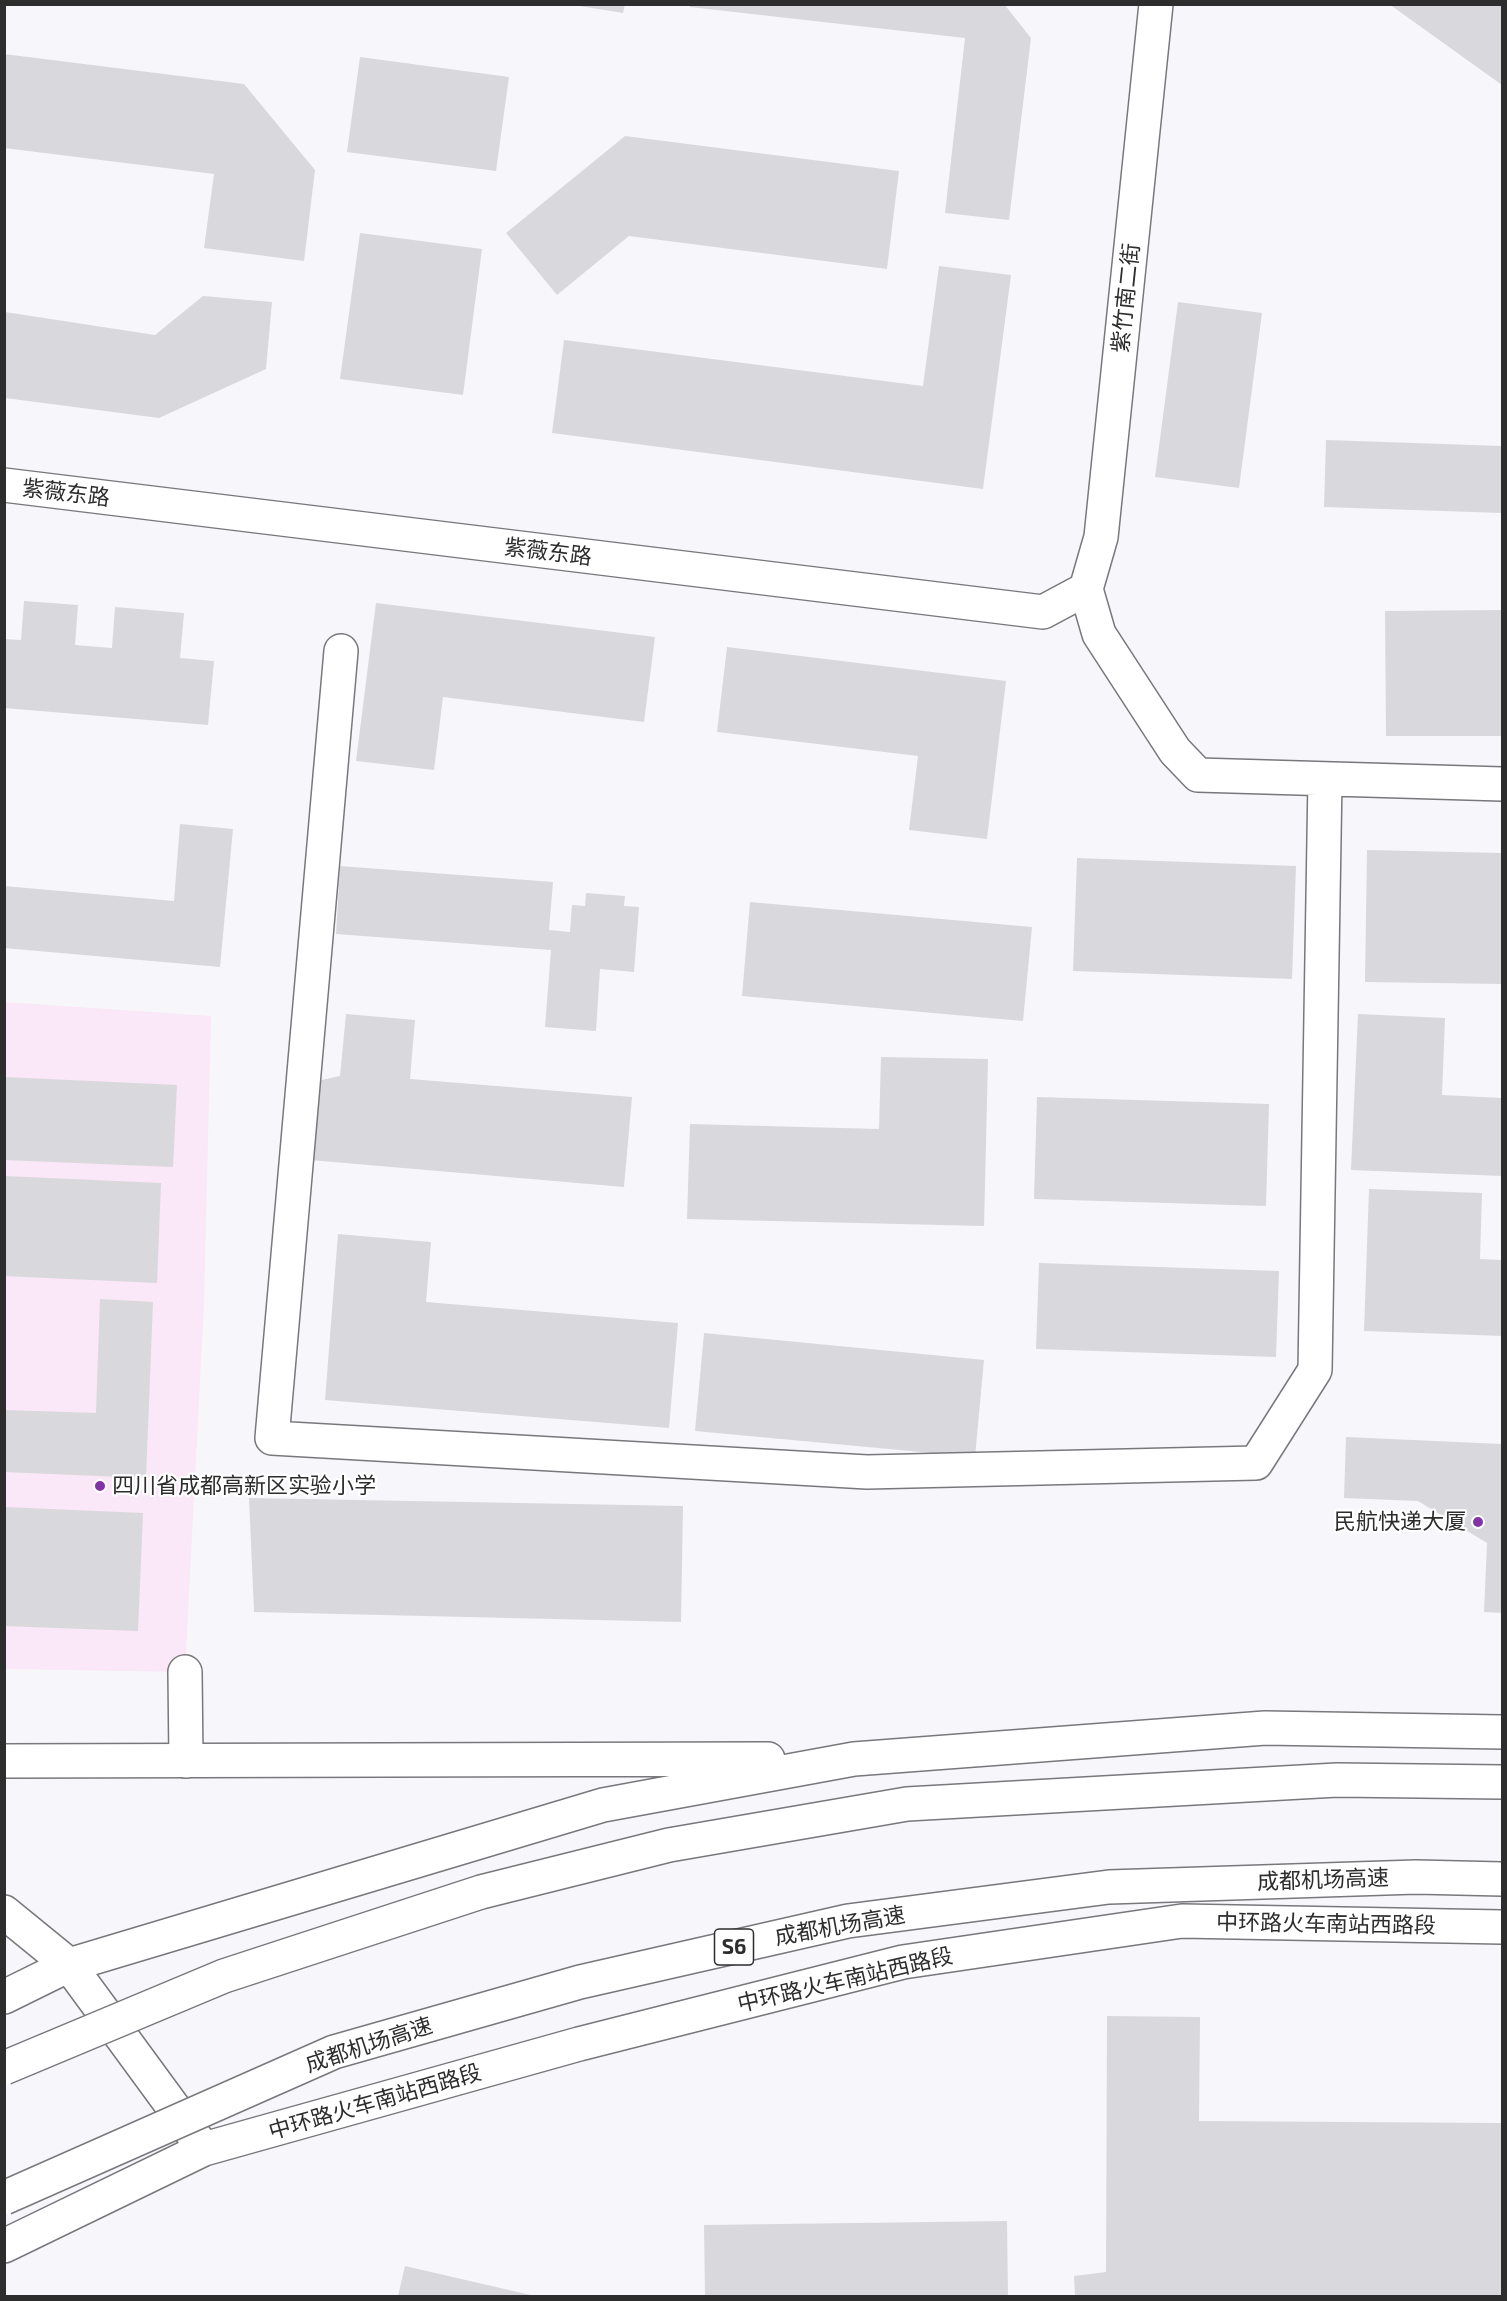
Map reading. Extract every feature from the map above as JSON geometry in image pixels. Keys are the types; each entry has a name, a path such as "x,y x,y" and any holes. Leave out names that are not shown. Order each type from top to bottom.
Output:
{"main road":[{"name":"紫竹南二街","path":"1086,589 1101,537 1156,4"},
{"name":"紫薇东路","path":"4,485 1043,612 1086,589"},
{"path":"1086,589 1098,634 1175,751 1198,775 1503,784"},
{"path":"341,651 272,1438 867,1472 1256,1463 1315,1370 1325,779"},
{"path":"185,1672 186,1761"},
{"path":"4,1761 854,1759 1265,1728 1503,1732"},
{"path":"4,1997 69,1965 603,1805 854,1759"},
{"path":"4,2068 224,1976 481,1892 669,1845 907,1804 1337,1780 1503,1782"},
{"name":"成都机场高速","path":"4,2198 334,2052 580,1982 848,1921 1108,1887 1416,1877 1503,1879"},
{"path":"4,1912 69,1965 204,2149"},
{"name":"中环路火车南站西路段","path":"4,2246 204,2149 579,2044 903,1962 1182,1921 1503,1927"}],"shaded area":[{"name":"四川省成都高新区实验小学","path":"4,1002 211,1016 204,1303 185,1672 5,1669"}],"building":[{"path":"567,4 625,4 623,13"},
{"path":"690,4 1004,4 1031,38 1009,220 945,213 965,38 690,7"},
{"path":"1389,4 1502,4 1502,85"},
{"path":"4,54 244,84 315,170 304,261 204,248 214,174 4,148"},
{"path":"360,57 509,77 496,171 347,152"},
{"path":"625,136 899,171 887,269 629,236 557,295 506,233"},
{"path":"360,233 482,249 463,395 340,379"},
{"path":"939,266 1011,275 983,489 552,433 564,340 923,386"},
{"path":"203,296 272,302 266,369 159,418 5,398 5,312 155,335"},
{"path":"1178,302 1262,313 1239,488 1155,477"},
{"path":"1326,440 1502,446 1502,513 1324,507"},
{"path":"24,601 78,605 75,645 112,648 115,607 184,613 180,658 214,661 208,725 4,708 4,639 21,640"},
{"path":"376,603 655,637 644,722 443,697 434,770 356,761"},
{"path":"1502,610 1502,736 1386,736 1385,611"},
{"path":"727,647 1006,681 987,839 909,830 918,756 717,732"},
{"path":"180,824 233,829 220,967 4,948 4,886 174,901"},
{"path":"1367,850 1502,853 1502,984 1365,982"},
{"path":"1077,858 1296,866 1292,979 1073,971"},
{"path":"340,866 553,882 549,930 570,932 572,905 585,906 586,893 625,896 624,906 639,907 634,972 600,969 596,1031 545,1027 551,950 336,934"},
{"path":"750,902 1032,927 1023,1021 742,996"},
{"path":"346,1014 415,1020 410,1079 632,1097 624,1187 310,1160 317,1081 340,1076"},
{"path":"1358,1014 1445,1018 1442,1095 1502,1098 1502,1176 1351,1170"},
{"path":"881,1057 988,1059 984,1226 687,1219 690,1124 879,1129"},
{"path":"4,1077 177,1085 173,1167 4,1160"},
{"path":"1037,1097 1269,1104 1266,1206 1034,1199"},
{"path":"4,1176 161,1183 157,1283 4,1276"},
{"path":"1369,1189 1482,1193 1480,1259 1502,1260 1502,1336 1364,1331"},
{"path":"338,1234 431,1242 426,1302 678,1323 669,1428 325,1400"},
{"path":"1039,1263 1279,1271 1276,1357 1036,1349"},
{"path":"100,1299 153,1302 146,1478 4,1472 4,1410 96,1413"},
{"path":"704,1333 984,1360 975,1457 695,1431"},
{"name":"民航快递大厦","path":"1346,1437 1502,1444 1502,1613 1484,1612 1487,1543 1418,1501 1344,1498"},
{"path":"249,1498 683,1506 681,1622 254,1612"},
{"path":"4,1507 143,1513 138,1631 4,1626"},
{"path":"1107,2016 1200,2017 1199,2121 1502,2123 1502,2296 1075,2296 1074,2276 1106,2272"},
{"path":"1007,2221 1008,2296 705,2296 704,2225"},
{"path":"405,2266 535,2296 398,2296"}],"place":[{"name":"四川省成都高新区实验小学","path":"100,1486"},
{"name":"民航快递大厦","path":"1478,1522"}]}
